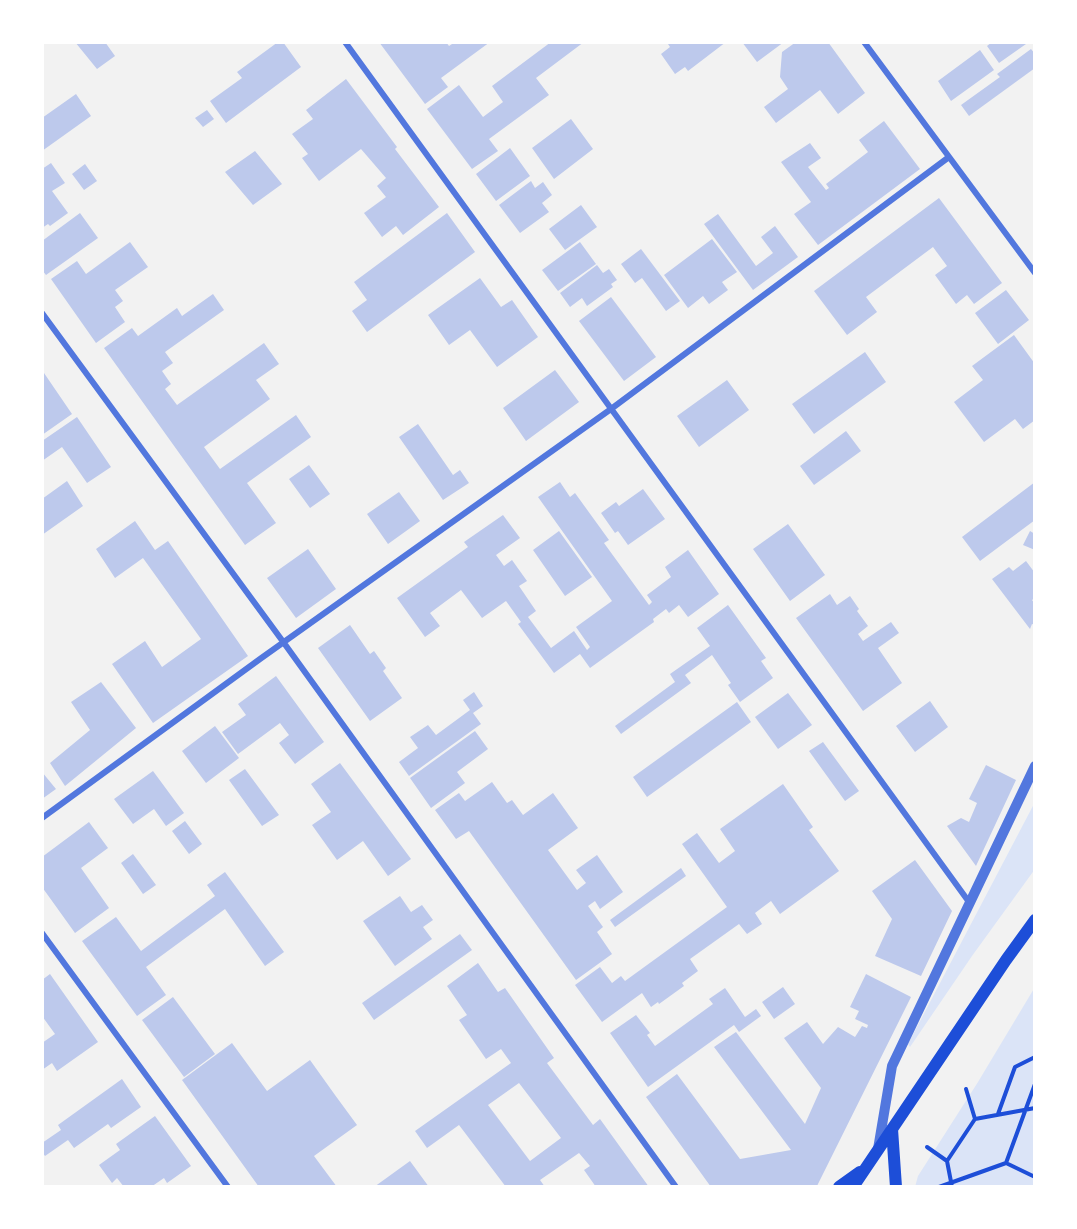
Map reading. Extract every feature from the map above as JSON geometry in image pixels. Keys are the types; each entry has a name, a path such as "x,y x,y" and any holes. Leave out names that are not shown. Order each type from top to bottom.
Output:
{"main road":[{"path":"853,1187 1035,920"},
{"path":"892,1129 896,1187"},
{"path":"839,1187 868,1166"}],"street":[{"path":"345,42 969,902"},
{"path":"864,42 1035,273"},
{"path":"42,818 611,409 949,157"},
{"path":"42,313 284,643 676,1187"},
{"path":"878,1149 892,1066 1035,766"},
{"path":"42,933 228,1187"}],"path":[{"path":"998,1115 1016,1067 1035,1057"},
{"path":"1006,1163 1035,1084"},
{"path":"966,1089 975,1119"},
{"path":"946,1161 975,1119 1035,1108"},
{"path":"927,1147 946,1161 952,1185"},
{"path":"939,1187 952,1185 1006,1163 1035,1177"}],"shaded area":[{"path":"1035,802 1035,869 910,1047 908,1044"},
{"path":"1035,987 1035,1187 915,1187 918,1176"}],"building":[{"path":"75,42 105,42 115,56 97,69"},
{"path":"278,42 283,42 301,67 226,123 210,101 242,78 237,72"},
{"path":"379,42 446,42 449,46 455,42 490,42 441,78 448,87 425,104"},
{"path":"551,42 584,42 536,78 549,95 489,139 498,151 472,169 427,109 459,85 483,117 503,102 492,86"},
{"path":"670,42 726,42 688,71 685,67 675,74 661,54 670,47 668,44"},
{"path":"742,42 784,42 757,62"},
{"path":"796,42 828,42 865,93 838,114 820,90 776,123 764,107 788,89 780,77 782,52"},
{"path":"992,42 1025,42 1026,44 999,63 987,46"},
{"path":"1031,49 1035,54 1035,68 969,116 961,105 1000,77 997,74"},
{"path":"980,50 994,70 951,101 938,81"},
{"path":"346,79 439,207 403,235 396,226 382,237 364,213 386,197 377,186 386,178 361,149 319,181 302,158 308,154 292,134 313,119 306,110"},
{"path":"76,94 91,116 42,151 42,118"},
{"path":"207,110 214,119 203,127 195,118"},
{"path":"571,119 593,149 554,179 532,148"},
{"path":"884,121 920,169 818,245 794,214 811,202 781,162 810,143 821,158 808,167 826,190 829,188 826,184 868,152 859,140"},
{"path":"510,148 530,176 496,201 476,174"},
{"path":"255,151 282,184 253,205 225,172"},
{"path":"51,163 65,183 52,191 68,213 50,226 48,224 42,228 42,169"},
{"path":"85,164 97,181 84,190 72,174"},
{"path":"531,181 535,188 543,182 552,195 542,203 549,212 520,233 499,205"},
{"path":"939,198 1002,283 974,304 967,295 956,304 935,275 947,266 933,247 866,297 877,312 847,335 814,291"},
{"path":"581,205 597,227 565,250 549,229"},
{"path":"80,213 98,238 46,275 42,270 42,241"},
{"path":"447,213 475,252 367,332 352,311 367,300 354,282"},
{"path":"718,214 756,266 773,253 761,237 775,226 798,257 753,290 704,224"},
{"path":"712,239 737,272 722,282 728,290 709,304 703,296 688,308 664,275"},
{"path":"130,242 148,267 115,290 123,301 115,307 125,322 96,343 51,279 77,261 86,274"},
{"path":"580,242 596,264 558,291 542,270"},
{"path":"641,249 680,301 666,311 642,278 635,283 621,264"},
{"path":"597,265 603,273 609,269 617,280 611,284 613,287 587,306 582,298 570,307 560,293"},
{"path":"480,278 501,307 512,300 538,337 497,367 470,330 449,345 428,315"},
{"path":"1006,290 1029,320 998,344 975,313"},
{"path":"213,294 224,310 165,352 173,363 162,371 171,384 165,389 177,405 264,343 279,364 256,380 270,399 204,447 220,469 296,415 311,437 247,483 276,523 245,545 104,348 132,328 138,336 177,308 182,316"},
{"path":"611,297 656,357 624,381 579,321"},
{"path":"1014,335 1035,364 1035,420 1023,429 1015,419 984,442 954,402 983,380 972,366"},
{"path":"865,352 886,382 814,434 792,404"},
{"path":"555,370 579,402 526,441 503,408"},
{"path":"44,373 72,414 42,435 42,375"},
{"path":"727,380 749,410 699,447 677,416"},
{"path":"77,417 111,467 87,483 62,447 42,461 42,441"},
{"path":"418,424 453,475 460,470 469,483 443,500 399,437"},
{"path":"846,431 861,451 814,485 800,466"},
{"path":"309,465 330,494 310,508 289,479"},
{"path":"67,481 83,506 42,535 42,499"},
{"path":"560,482 570,497 575,493 609,540 604,543 649,605 652,602 647,595 671,577 665,567 688,550 719,594 688,617 679,605 669,613 666,609 653,619 654,622 590,668 580,654 554,673 518,624 521,622 506,601 482,618 461,590 430,613 440,626 425,637 397,598 468,547 464,542 503,515 520,538 496,555 504,566 512,560 527,581 519,586 536,611 528,617 551,648 574,631 587,650 590,647 576,627 612,601 538,497"},
{"path":"1035,482 1035,520 980,561 962,537"},
{"path":"643,489 665,519 628,545 618,531 615,533 601,513 616,502 619,506"},
{"path":"399,492 420,521 388,544 367,514"},
{"path":"135,521 155,550 168,541 248,656 153,723 112,664 145,641 162,667 201,639 143,558 115,578 96,549"},
{"path":"788,524 825,575 790,601 753,549"},
{"path":"559,531 592,577 565,596 533,550"},
{"path":"1030,531 1035,534 1035,550 1023,545"},
{"path":"308,549 336,589 296,618 267,578"},
{"path":"1026,561 1035,573 1035,598 1032,600 1035,604 1035,625 1032,624 1030,629 992,579 1009,567 1013,571"},
{"path":"830,594 837,605 850,596 868,626 858,634 863,641 891,622 899,633 878,648 902,683 863,711 796,618"},
{"path":"728,605 766,658 761,661 773,678 740,702 728,685 731,683 712,655 685,675 691,683 621,734 615,726 675,682 670,674 710,646 697,628"},
{"path":"350,625 370,654 374,651 386,668 383,671 402,698 370,721 318,648"},
{"path":"276,676 324,742 295,764 279,743 289,735 280,723 238,754 222,732 246,715 238,704"},
{"path":"101,682 136,728 65,786 50,763 90,730 71,702"},
{"path":"474,692 483,706 473,713 481,724 409,776 399,762 418,748 410,737 428,725 436,735 470,710 463,700"},
{"path":"788,693 812,725 778,749 755,717"},
{"path":"930,701 948,727 915,752 896,726"},
{"path":"737,702 751,722 647,797 633,777"},
{"path":"215,726 239,758 206,783 182,751"},
{"path":"475,731 488,749 457,772 465,783 431,808 410,778"},
{"path":"823,742 859,791 845,801 809,751"},
{"path":"340,763 411,859 388,876 363,841 337,860 312,825 331,812 311,784"},
{"path":"986,765 1016,780 976,866 947,826 961,818 969,822 977,803 969,799"},
{"path":"245,769 279,815 262,826 229,780"},
{"path":"153,771 184,813 166,826 154,809 133,824 114,799"},
{"path":"42,772 56,789 42,799"},
{"path":"492,782 507,803 512,800 523,815 553,793 578,828 548,850 577,890 586,883 576,870 597,855 623,892 600,909 595,901 588,906 603,927 597,932 612,954 576,980 469,831 456,839 435,810 459,793 465,801"},
{"path":"783,784 813,827 809,830 839,871 780,914 771,901 755,913 762,924 747,934 739,924 690,959 698,971 682,983 684,986 659,1004 658,1002 651,1007 642,993 602,1022 575,985 600,967 612,983 621,976 625,981 727,907 682,844 697,833 719,863 735,851 720,829"},
{"path":"185,821 202,844 189,854 172,831"},
{"path":"89,822 108,848 81,868 109,908 75,933 42,887 42,857"},
{"path":"133,854 156,885 143,894 121,863"},
{"path":"915,860 952,911 921,976 875,956 892,919 872,891"},
{"path":"681,868 686,876 615,927 610,920"},
{"path":"225,872 284,952 265,966 225,909 146,967 166,995 137,1016 82,941 116,917 141,951 215,896 207,885"},
{"path":"400,896 411,912 422,905 433,920 423,927 432,939 395,966 363,921"},
{"path":"460,934 472,950 374,1020 362,1003"},
{"path":"478,963 498,992 505,988 554,1058 547,1063 593,1125 600,1119 649,1187 596,1187 584,1170 590,1166 579,1153 540,1180 545,1187 506,1187 459,1125 427,1148 415,1131 511,1063 501,1049 486,1059 459,1020 467,1015 447,986","holes":["519,1083 561,1138 530,1161 488,1105"]},
{"path":"50,974 98,1042 57,1071 52,1063 42,1070 42,1043 55,1034 42,1016 42,980"},
{"path":"866,974 911,997 817,1186 711,1187 646,1097 677,1074 740,1159 791,1150 714,1047 736,1032 805,1124 821,1088 784,1038 807,1022 823,1044 838,1027 855,1037 862,1026 867,1028 868,1025 855,1019 859,1011 850,1007"},
{"path":"783,987 795,1004 774,1019 762,1002"},
{"path":"725,988 745,1017 756,1009 761,1016 739,1032 734,1025 648,1087 610,1033 636,1015 650,1033 647,1035 655,1046 713,1004 709,999"},
{"path":"173,997 215,1054 184,1077 142,1020"},
{"path":"232,1043 267,1091 310,1060 357,1125 314,1156 337,1187 259,1187 182,1080"},
{"path":"122,1079 141,1107 111,1128 108,1124 74,1148 68,1140 45,1156 42,1152 42,1143 61,1130 58,1125"},
{"path":"155,1116 191,1166 167,1183 164,1178 151,1187 124,1187 117,1178 112,1183 99,1165 120,1150 116,1144"},
{"path":"410,1161 429,1187 374,1187"}]}
